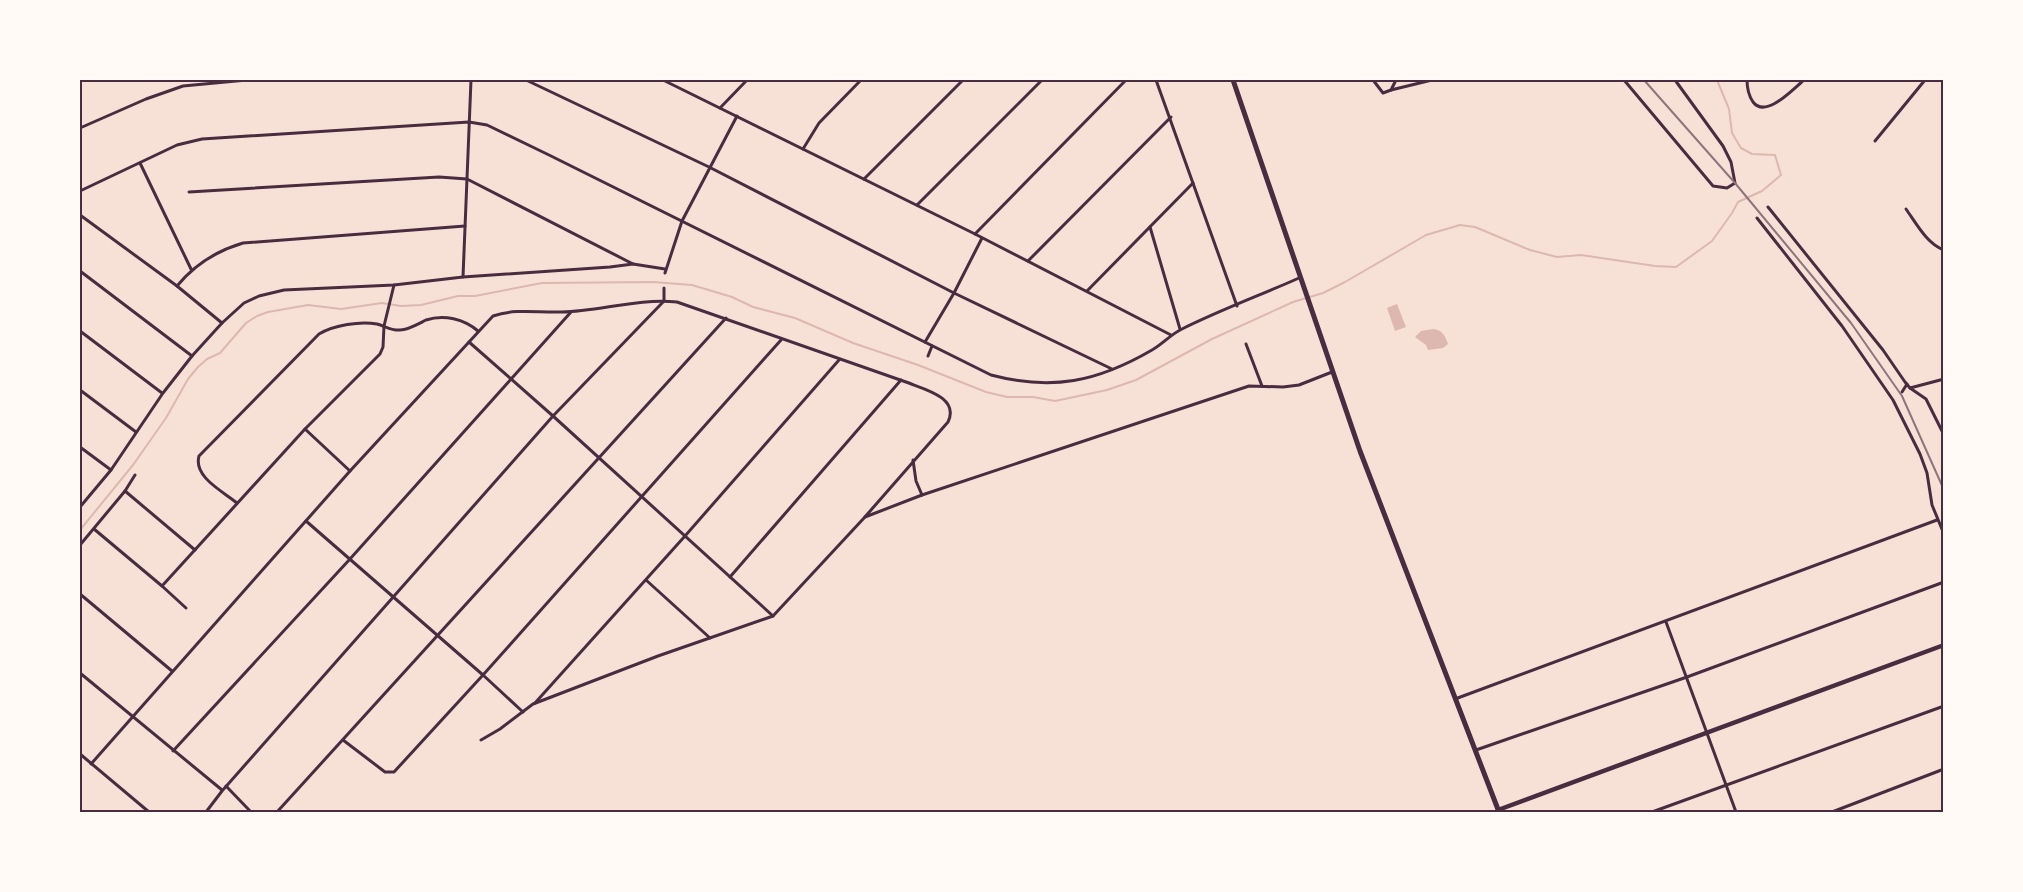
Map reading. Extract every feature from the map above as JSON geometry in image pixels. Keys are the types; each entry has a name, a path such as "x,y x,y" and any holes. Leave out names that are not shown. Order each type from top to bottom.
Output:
{"main road":[{"path":"1233,80 1360,451 1498,811 1944,645"}],"street":[{"path":"80,128 146,99 183,86 247,80"},
{"path":"463,277 471,80"},
{"path":"526,80 709,167 954,294 1112,369"},
{"path":"663,80 975,234 1171,336"},
{"path":"720,108 747,80"},
{"path":"803,150 819,123 861,80"},
{"path":"864,179 963,80"},
{"path":"917,205 1042,80"},
{"path":"975,234 1126,80"},
{"path":"1156,80 1237,306"},
{"path":"1373,80 1383,93 1432,80"},
{"path":"1624,80 1713,186 1727,188 1735,183 1731,162 1708,123 1676,80"},
{"path":"1747,80 1748,92 1752,100 1762,108 1778,101 1804,80"},
{"path":"1875,141 1925,80"},
{"path":"1391,90 1395,81"},
{"path":"189,192 439,177 467,179 633,264 665,271 682,221 737,116"},
{"path":"1028,261 1171,117"},
{"path":"80,191 177,145 202,140 469,122 487,125 991,375 1043,384 1066,383 1089,378 1112,369 1151,350 1180,329 1300,278"},
{"path":"140,162 191,270"},
{"path":"1087,291 1193,183"},
{"path":"1768,207 1883,350 1910,388 1926,399 1944,435"},
{"path":"1906,209 1929,240 1936,247 1944,250"},
{"path":"80,215 222,322"},
{"path":"1757,218 1842,326 1893,400 1920,454 1927,473 1937,520 1944,534"},
{"path":"177,286 191,270 228,248 243,243 465,226"},
{"path":"1150,227 1180,329"},
{"path":"925,342 954,294 982,238"},
{"path":"80,507 111,470 163,393 192,356 222,322 244,303 259,296 284,290 393,285 463,277 633,264"},
{"path":"80,271 192,356"},
{"path":"162,586 305,429 380,354 393,285"},
{"path":"206,813 226,786 553,417 664,301 664,288"},
{"path":"91,764 350,471 493,316 521,310 572,311 664,301 677,302 901,380 942,397 951,409 948,422 864,518 773,616 533,704"},
{"path":"173,751 350,559 572,311"},
{"path":"237,503 200,471 198,461 200,456 319,334 338,327 367,324 394,330 405,329 430,319 455,318 466,322 478,331"},
{"path":"277,813 726,318"},
{"path":"80,331 163,393"},
{"path":"343,740 385,772 394,772 781,340"},
{"path":"468,342 773,616"},
{"path":"1246,344 1262,386"},
{"path":"928,357 932,346"},
{"path":"481,740 533,704 840,360"},
{"path":"864,518 922,495 1249,386 1299,385 1334,371"},
{"path":"1910,388 1944,379"},
{"path":"730,577 901,380"},
{"path":"1902,392 1907,384"},
{"path":"80,390 136,432"},
{"path":"305,429 350,471"},
{"path":"80,447 111,470"},
{"path":"913,460 916,481 922,495"},
{"path":"80,545 135,475"},
{"path":"124,491 195,550"},
{"path":"1454,699 1937,520"},
{"path":"306,521 523,712"},
{"path":"94,529 186,608"},
{"path":"646,580 710,638"},
{"path":"1475,750 1687,677 1944,582"},
{"path":"80,594 172,671"},
{"path":"1666,622 1736,813"},
{"path":"80,673 222,791"},
{"path":"1652,813 1944,706"},
{"path":"80,754 149,813"},
{"path":"1832,813 1944,769"},
{"path":"226,786 251,813"}],"shaded area":[{"path":"1397,304 1406,327 1395,331 1387,308"},
{"path":"1433,329 1443,334 1448,344 1443,348 1428,350 1426,345 1415,337 1421,331"}],"waterway":[{"path":"80,530 133,465 198,367 207,359 220,353 246,323 257,316 308,305 341,309 382,303 401,306 421,305 458,296 475,296 542,283 653,282 692,285 732,297 753,307 795,318 853,343 918,365 986,392 1007,397 1033,397 1055,401 1107,390 1136,380 1212,339 1293,302 1323,293 1426,235 1460,225 1475,227 1530,250 1557,257 1581,255 1676,267 1712,241 1738,202 1762,191 1781,175 1775,155 1752,154 1741,148 1732,133 1729,109 1717,80"}],"railway":[{"path":"1644,80 1735,183 1851,323 1902,396 1944,490"}]}
